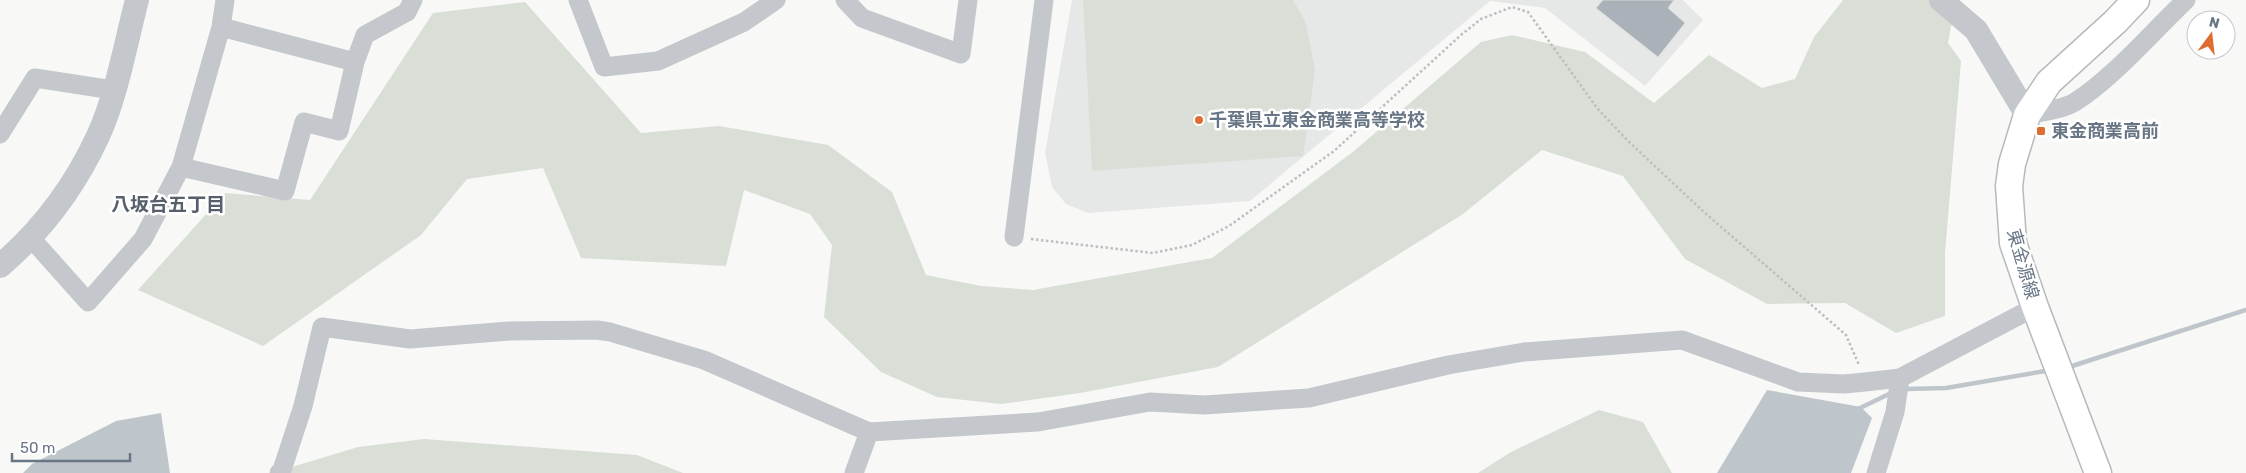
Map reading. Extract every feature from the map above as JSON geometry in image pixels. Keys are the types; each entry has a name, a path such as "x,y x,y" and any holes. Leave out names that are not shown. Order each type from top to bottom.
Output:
{"main road":[{"name":"東金源線","path":"2098,473 2035,307 2013,243 2010,221 2010,178 2027,115 2049,82 2115,22 2136,0"}],"street":[{"path":"0,266 49,217 76,178 99,135 137,0"},
{"path":"30,237 88,302 143,239 181,167 221,27 225,0"},
{"path":"181,167 285,191 304,122 339,131 355,62 365,35 407,12 414,0"},
{"path":"578,0 604,67 658,61 744,22 776,0"},
{"path":"845,0 862,18 960,54 968,0"},
{"path":"1014,237 1044,0"},
{"path":"1941,0 1976,30 2027,115 2049,111 2074,102 2104,79 2186,0"},
{"path":"221,27 355,62"},
{"path":"0,134 36,78 113,90"},
{"path":"279,473 282,470 303,406 322,327 410,339 509,331 597,330 610,332 704,360 869,432 1038,422 1150,402 1204,405 1309,398 1448,365 1524,352 1682,340 1798,382 1844,384 1865,382 1900,378 2035,307"},
{"path":"1876,473 1895,412 1900,378"},
{"path":"854,473 869,432"}],"path":[{"path":"1014,237 1153,253 1192,245 1229,226 1334,151 1461,35 1481,19 1512,7 1528,12 1597,108 1626,140 1705,213 1846,334 1865,382"}],"shaded area":[{"name":"千葉県立東金商業高等学校","path":"1072,0 1683,0 1703,20 1645,86 1545,8 1490,1 1250,201 1088,213 1066,204 1052,187 1045,153"},
{"path":"1083,0 1293,0 1306,23 1315,71 1303,156 1092,171"},
{"path":"1843,0 1956,0 1948,43 1961,61 1945,253 1945,316 1896,333 1845,303 1767,304 1685,259 1623,176 1542,150 1463,214 1218,367 1080,393 1001,404 937,397 881,372 824,317 832,245 810,214 744,190 726,266 581,258 543,168 467,179 421,235 263,346 138,290 225,193 310,200 433,13 525,2 641,133 719,126 828,145 892,192 926,275 981,286 1033,290 1212,258 1354,151 1481,42 1512,35 1585,52 1654,103 1709,55 1762,88 1795,79 1814,37"},
{"path":"1767,390 1861,407 1872,418 1851,473 1717,473"},
{"path":"1599,410 1643,422 1672,473 1478,473 1511,452"},
{"path":"161,413 170,473 23,473 32,464 116,421"},
{"path":"424,439 637,455 683,473 279,473 282,470 358,447"}],"building":[{"path":"1603,0 1674,0 1668,8 1685,23 1658,57 1596,8"}],"waterway":[{"path":"2066,368 2246,310"},
{"path":"1906,389 1946,388 2051,370"},
{"path":"1856,410 1889,394"}],"place":[{"name":"千葉県立東金商業高等学校","path":"1199,120"},
{"name":"東金商業高前","path":"2041,131"}],"district":[{"name":"八坂台五丁目","path":"168,204"}]}
